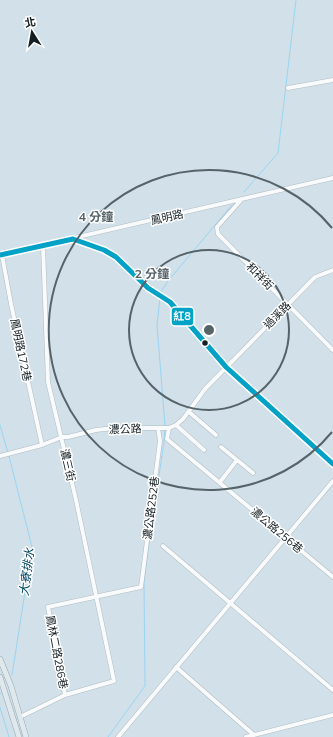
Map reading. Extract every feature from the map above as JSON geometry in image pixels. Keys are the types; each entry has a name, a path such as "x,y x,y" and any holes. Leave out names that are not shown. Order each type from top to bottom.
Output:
{"main road":[{"path":"0,659 11,686 26,737"},
{"path":"0,676 19,737"}],"street":[{"path":"288,88 333,80"},
{"name":"鳳明路","path":"1,255 333,178"},
{"name":"和祥街","path":"242,199 217,227 217,231 333,350"},
{"path":"73,239 104,250 116,257 143,284 170,302 226,367 333,464"},
{"name":"濃三街","path":"43,246 48,382 62,437 114,681 65,695"},
{"name":"鳳明路172巷","path":"1,255 42,445"},
{"name":"過溪路","path":"226,367 315,278 333,270"},
{"name":"濃公路","path":"2,456 42,445 62,437 106,429 164,428 176,425 189,412 205,388 226,367"},
{"path":"189,412 216,436"},
{"path":"176,425 204,450"},
{"name":"濃公路256巷","path":"164,428 167,439 333,577"},
{"name":"濃公路252巷","path":"97,596 141,587 160,441 164,428"},
{"path":"220,447 253,473"},
{"path":"220,482 237,460"},
{"path":"118,737 176,666 333,481"},
{"path":"163,546 333,690"},
{"name":"鳳林二路286巷","path":"20,718 65,695 48,607 97,596"},
{"path":"176,666 254,735"},
{"path":"247,737 332,715 333,721"}],"waterway":[{"path":"244,192 278,153 296,0"},
{"path":"160,295 168,281 232,205"},
{"path":"160,298 157,325 165,426"},
{"name":"大寮排水","path":"0,425 8,453"},
{"path":"108,737 145,686 144,582 165,429"},
{"name":"大寮排水","path":"9,456 32,547 12,675"},
{"path":"0,707 9,737"}],"transit line":[{"name":"紅8","path":"0,255 73,239 104,250 116,257 148,288 170,302 226,367 333,464"}]}
